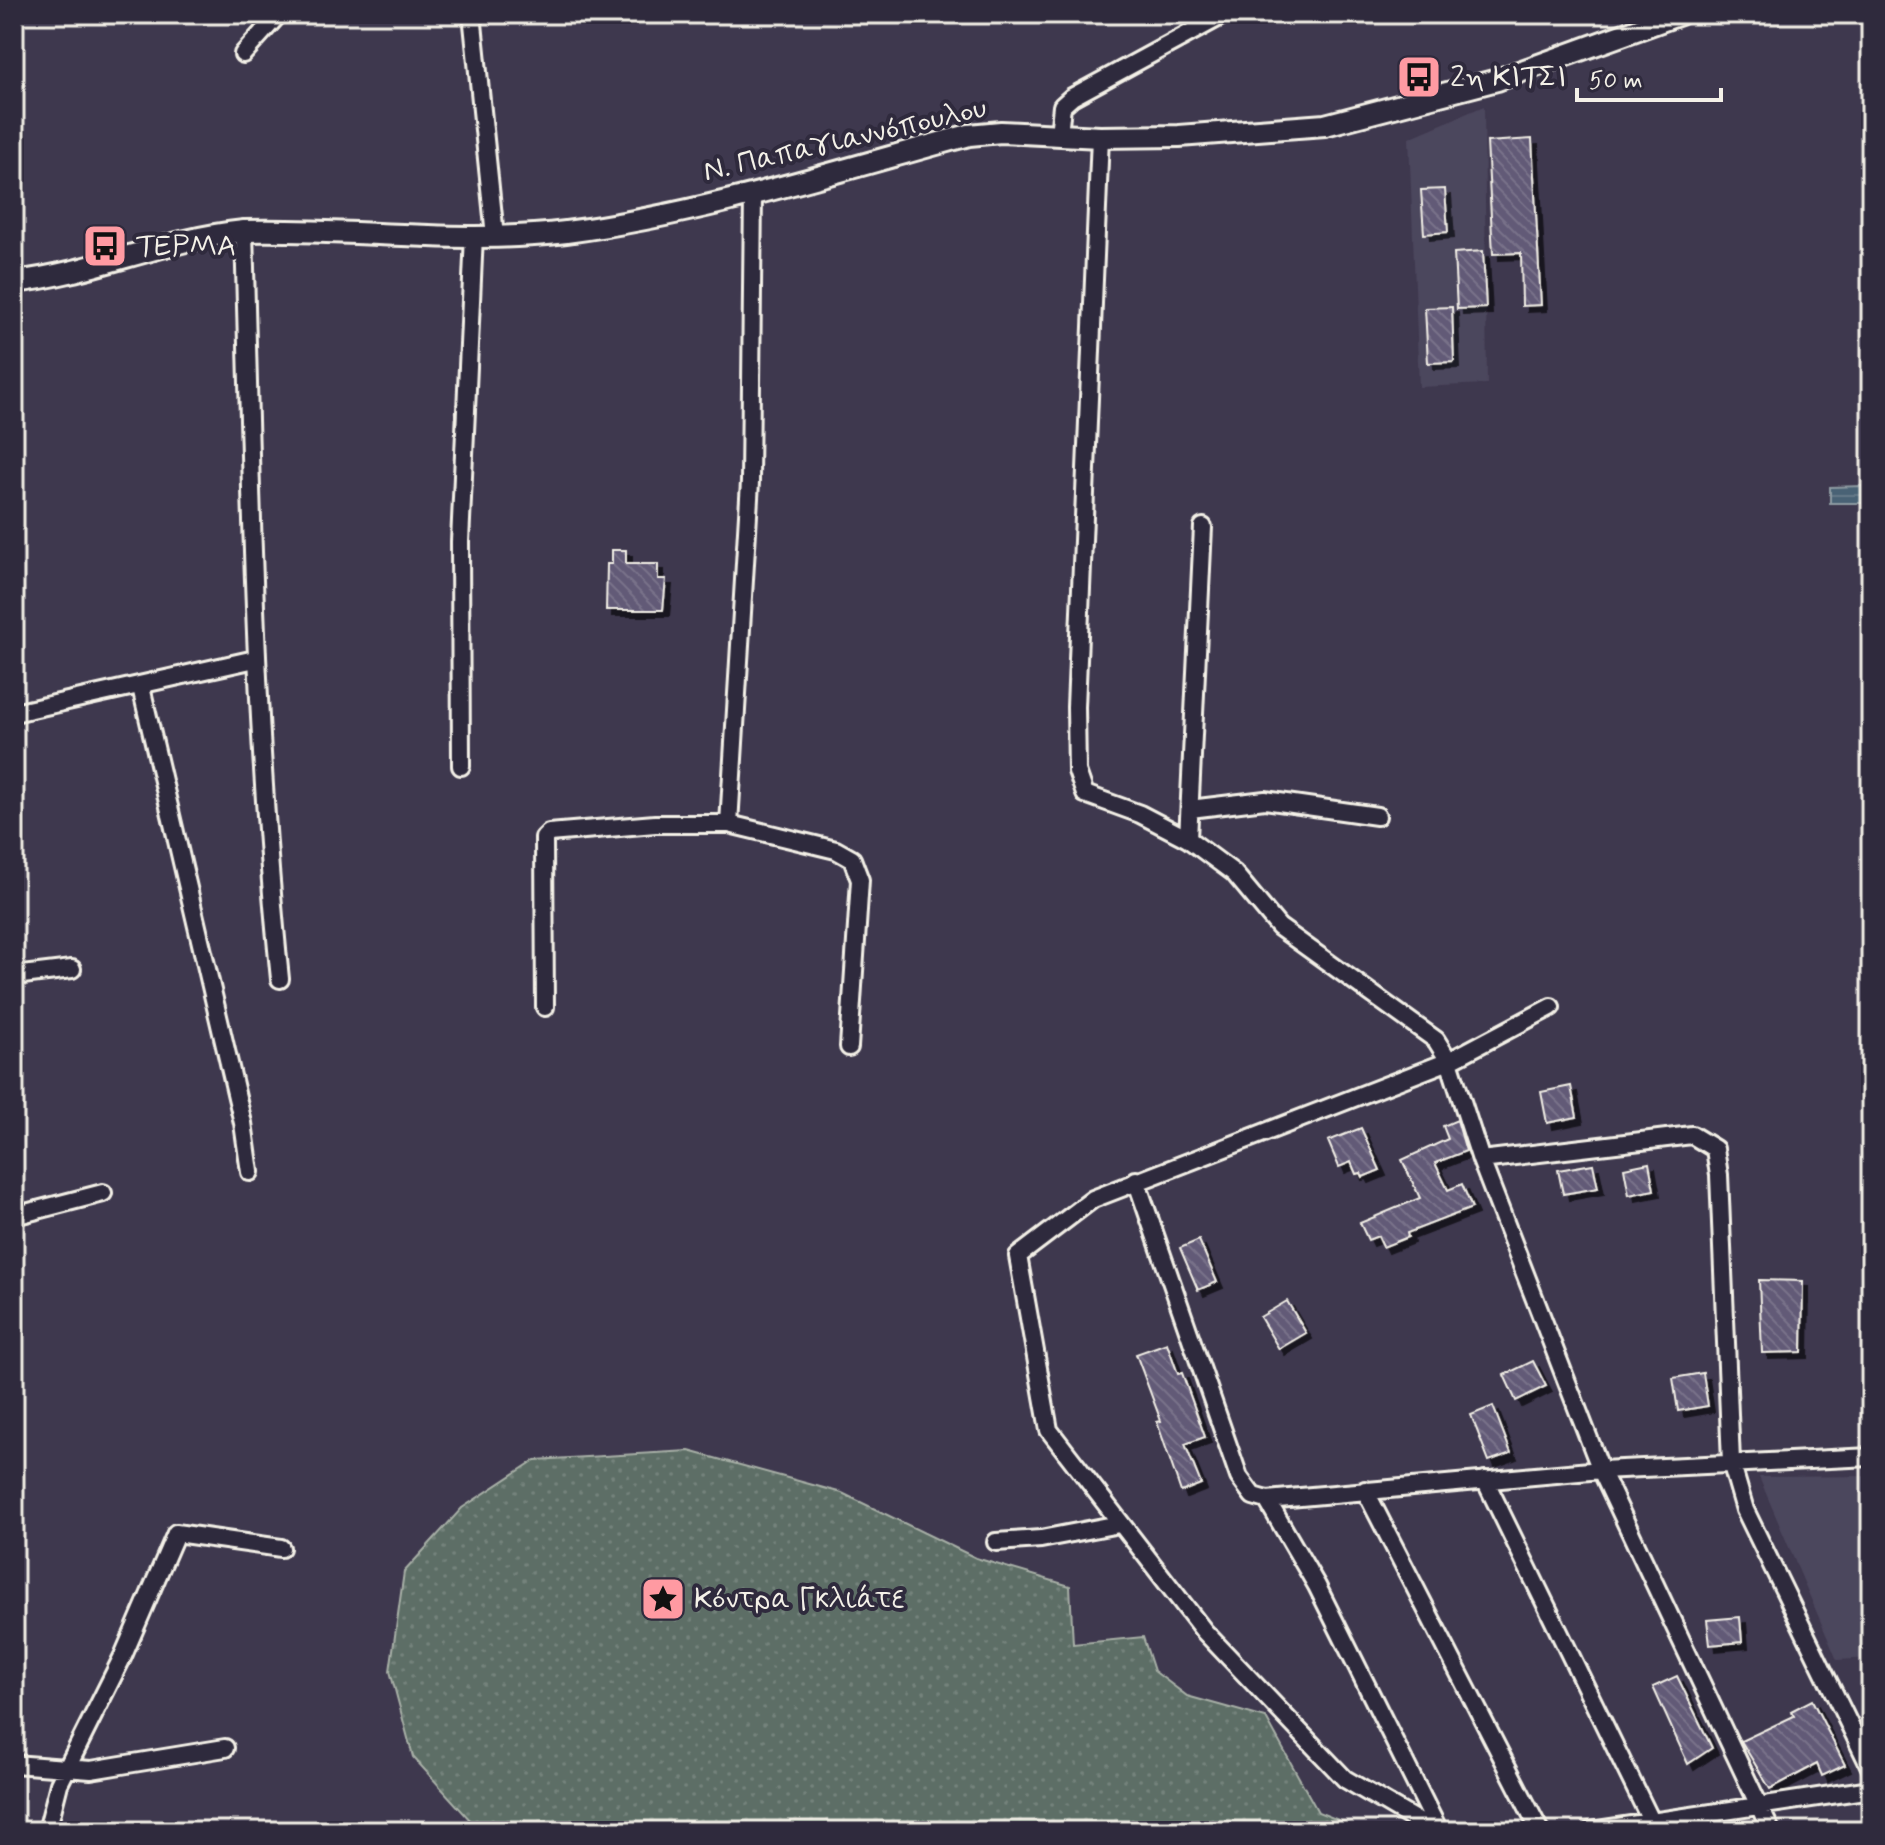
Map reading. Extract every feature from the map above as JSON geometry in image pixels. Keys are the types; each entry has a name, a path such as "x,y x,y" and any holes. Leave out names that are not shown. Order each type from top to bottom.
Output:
{"street":[{"path":"243,54 279,14"},
{"path":"472,14 495,236"},
{"path":"1059,135 1062,106 1072,97 1225,14"},
{"name":"Ν. Παπαγιαννόπουλου","path":"14,282 70,271 211,234 244,231 495,236 566,232 753,193 969,135 1001,132 1100,137 1257,132 1325,125 1497,80 1680,14"},
{"path":"1100,137 1076,707 1077,771 1085,794 1140,814 1188,839 1234,873 1279,927 1436,1040 1449,1061 1481,1160 1601,1470 1771,1831"},
{"path":"729,824 750,482 753,193"},
{"path":"244,231 255,659 268,861 280,979"},
{"path":"461,766 460,542 474,235"},
{"path":"1188,839 1203,527"},
{"path":"14,713 255,659"},
{"path":"141,687 243,1123 250,1172"},
{"path":"1190,809 1265,800 1377,816"},
{"path":"545,1007 544,838 549,833 655,824 729,824 836,850 852,859 860,880 849,1047"},
{"path":"14,976 72,969"},
{"path":"1437,1831 1345,1779 1204,1631 1049,1430 1018,1256 1093,1199 1449,1061 1551,1007"},
{"path":"1481,1160 1692,1135 1715,1149 1731,1462 1745,1510 1871,1769"},
{"path":"1136,1180 1239,1477 1253,1496 1267,1500 1601,1470 1871,1457"},
{"path":"14,1216 103,1193"},
{"path":"1485,1480 1654,1826"},
{"path":"1365,1490 1540,1831"},
{"path":"1267,1500 1324,1600 1437,1831"},
{"path":"996,1542 1041,1539 1119,1524"},
{"path":"47,1831 66,1769 123,1656 176,1533 281,1548"},
{"path":"14,1764 91,1770 225,1748"},
{"path":"1591,1831 1654,1826 1871,1789"}],"shaded area":[{"path":"1484,106 1487,384 1419,387 1409,138"},
{"path":"1871,1476 1871,1658 1837,1660 1759,1477"}],"green space":[{"path":"689,1451 842,1493 976,1558 1070,1586 1073,1644 1143,1637 1154,1671 1187,1696 1266,1718 1318,1812 1366,1831 480,1831 413,1757 390,1671 404,1572 462,1508 535,1460"}],"water":[{"path":"1863,486 1863,503 1830,503 1830,487"}],"building":[{"path":"1532,139 1541,305 1522,306 1521,253 1493,254 1487,142"},
{"path":"1445,189 1448,232 1424,234 1421,190"},
{"path":"1483,251 1486,308 1457,309 1454,253"},
{"path":"1452,307 1454,362 1428,363 1425,308"},
{"path":"612,550 626,550 626,564 658,564 658,579 666,579 663,610 606,610 607,564 612,564"},
{"path":"1571,1086 1577,1117 1547,1123 1541,1092"},
{"path":"1457,1120 1466,1151 1435,1163 1448,1190 1462,1184 1472,1208 1407,1233 1408,1237 1383,1247 1378,1236 1368,1240 1360,1223 1420,1198 1402,1160 1448,1139 1443,1126"},
{"path":"1361,1128 1380,1170 1363,1177 1361,1173 1356,1174 1351,1162 1339,1167 1328,1141"},
{"path":"1649,1163 1654,1190 1629,1195 1624,1168"},
{"path":"1593,1164 1598,1188 1563,1194 1558,1170"},
{"path":"1199,1240 1217,1282 1198,1290 1180,1248"},
{"path":"1759,1280 1803,1281 1802,1352 1762,1353"},
{"path":"1287,1301 1306,1333 1279,1349 1260,1317"},
{"path":"1167,1343 1178,1374 1182,1373 1205,1437 1185,1444 1201,1484 1181,1492 1157,1422 1161,1421 1136,1354"},
{"path":"1533,1361 1546,1386 1516,1401 1504,1375"},
{"path":"1703,1373 1708,1406 1678,1411 1673,1378"},
{"path":"1493,1406 1511,1453 1489,1461 1471,1415"},
{"path":"1740,1617 1742,1642 1710,1645 1707,1620"},
{"path":"1677,1676 1712,1748 1688,1764 1653,1687"},
{"path":"1812,1700 1845,1765 1822,1776 1817,1764 1770,1789 1741,1741 1794,1716 1791,1711"}],"place":[{"name":"2η ΚΙΤΣΙ","path":"1419,77"},
{"name":"ΤΕΡΜΑ","path":"105,246"},
{"name":"Κόντρα Γκλιάτε","path":"663,1599"}]}
